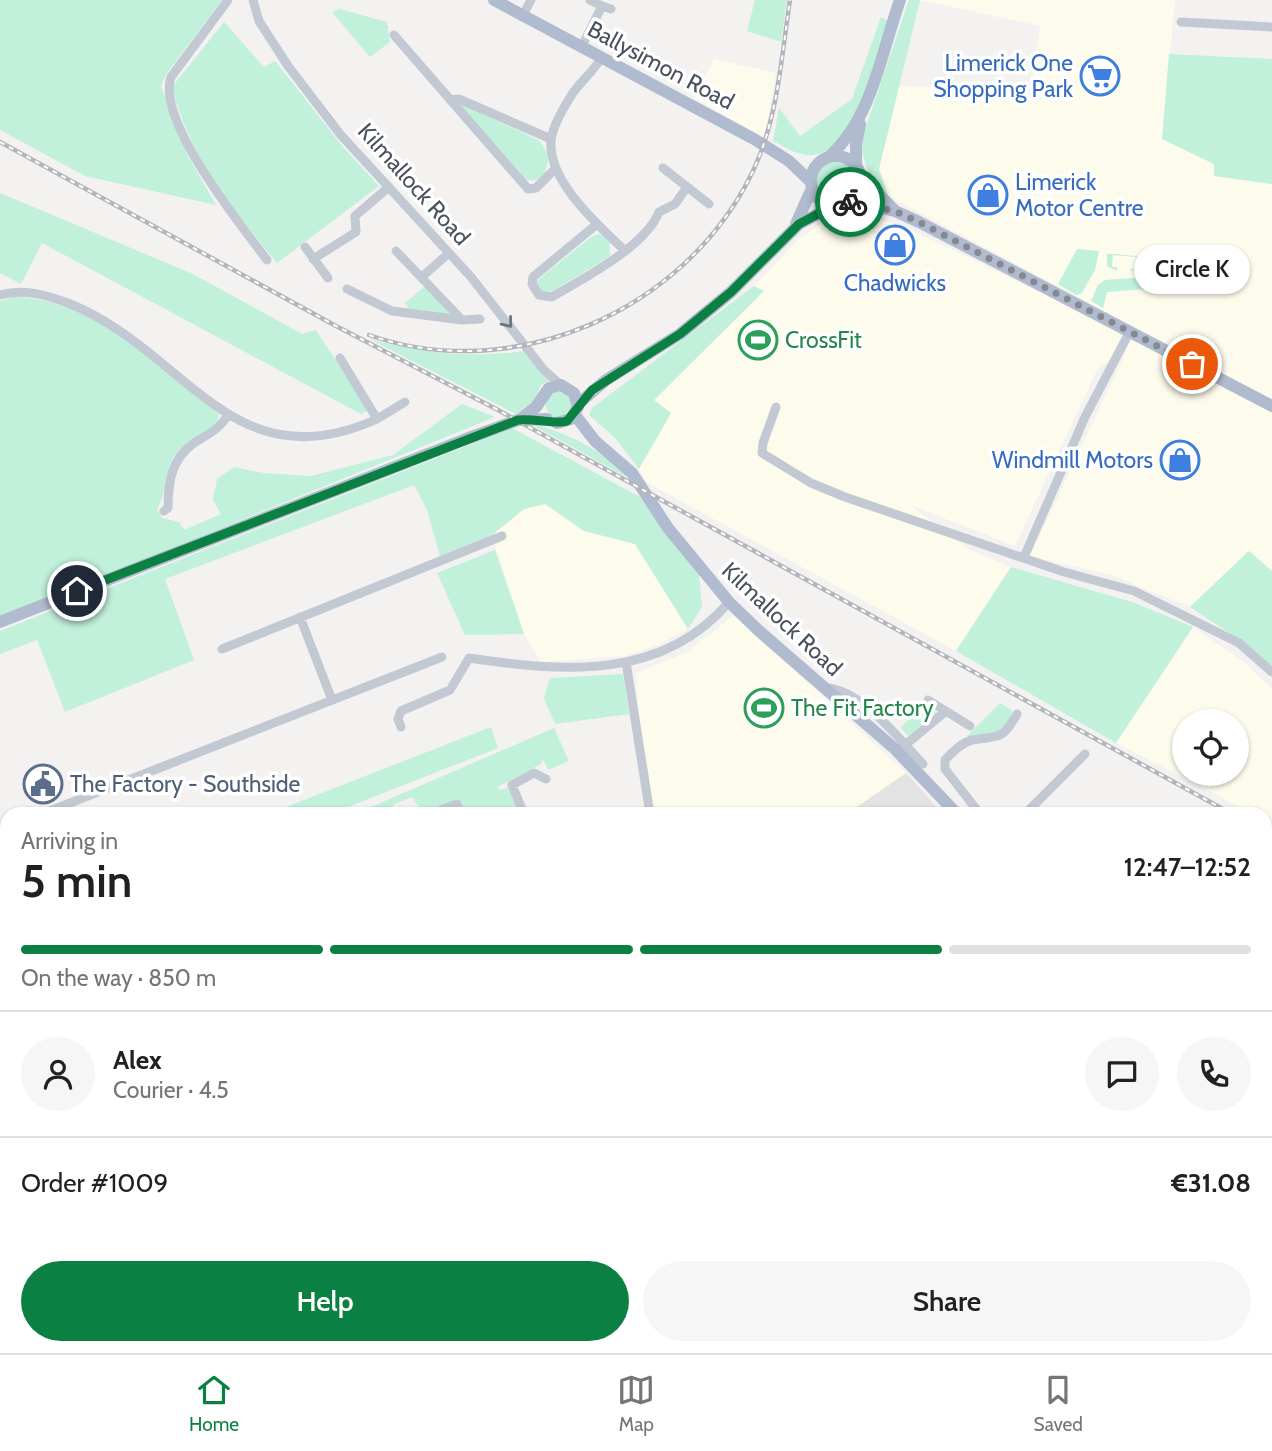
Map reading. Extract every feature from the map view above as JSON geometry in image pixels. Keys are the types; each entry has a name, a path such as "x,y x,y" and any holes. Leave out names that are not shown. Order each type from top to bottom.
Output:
{"main road":[{"name":"Ballysimon Road","path":"494,0 771,148 802,160 825,159"},
{"path":"852,201 859,193 856,144 862,113 900,0"},
{"path":"792,230 811,185 813,171 846,140 862,113"},
{"name":"Ballysimon Road","path":"771,148 811,185"},
{"path":"825,159 845,157 895,211"},
{"path":"811,185 818,199 833,206"},
{"path":"518,420 567,421 606,380 680,334 731,292 792,230 833,206 852,201 895,211 1272,406"},
{"path":"0,622 518,420 549,388 606,380"},
{"path":"564,387 574,393 576,410"},
{"path":"540,400 540,409 552,421"},
{"name":"Kilmallock Road","path":"576,410 595,441"},
{"name":"Kilmallock Road","path":"552,421 595,441 632,473 668,528 729,601 823,688 868,717 951,807"}],"street":[{"path":"228,0 171,77 168,89 194,156 267,260"},
{"name":"Kilmallock Road","path":"253,0 259,21 302,85 340,134 471,277 544,370 564,387"},
{"path":"523,15 531,0"},
{"path":"582,46 607,7 590,0"},
{"path":"1181,22 1272,27"},
{"path":"394,35 528,189 536,188 554,170"},
{"path":"601,58 593,72 573,92 551,139 554,170 597,224 624,250"},
{"path":"450,100 459,99 551,139"},
{"path":"663,168 709,204"},
{"path":"313,260 356,232 355,216 389,187"},
{"path":"597,224 533,276 532,284 539,295 552,297 624,250 656,220 659,212 675,204 687,187"},
{"path":"305,247 328,278"},
{"path":"396,251 423,276 462,320"},
{"path":"423,276 449,253"},
{"path":"347,289 392,311 462,320 480,319"},
{"path":"0,295 20,292 42,295 88,312 143,347 228,415 266,432 312,439 352,430 405,402"},
{"path":"1024,558 1080,429 1130,331"},
{"path":"340,358 377,419"},
{"path":"776,407 762,451 767,458 811,483 1024,558 1134,591 1238,643 1272,672"},
{"path":"164,510 168,509 170,481 176,462 193,444 222,425 228,415"},
{"path":"222,649 502,536"},
{"path":"401,727 398,719 401,711 450,690 469,658 540,669 626,662 659,655 714,620 729,601"},
{"path":"300,617 332,700"},
{"path":"60,807 442,657"},
{"path":"626,662 649,807"},
{"path":"928,700 970,726"},
{"path":"905,745 945,712"},
{"path":"975,807 945,769 945,760 969,741 985,741 1001,735 1017,714"},
{"path":"868,717 905,745 923,764"},
{"path":"1032,807 1085,754"},
{"path":"521,807 512,785 534,773 547,779"}],"shaded area":[{"path":"920,0 1175,0 1162,139 1215,164 1214,176 1272,184 1272,400 888,196 879,169 899,86 993,89 1031,97 1040,26"},
{"path":"714,59 776,73 765,134 759,146 746,137 747,128 694,98"},
{"path":"859,214 905,227 1134,338 1272,412 1272,571 1248,551 1190,607 1111,575 1030,556 1132,339 1096,372 1015,546 910,505 968,549 1011,567 956,651 646,482 639,469 671,413 654,401 763,291 754,286 799,239 820,224"},
{"path":"545,504 584,531 635,544 688,629 658,645 626,656 541,662 524,634 492,535 524,509"},
{"path":"734,615 906,773 857,807 653,807 638,713 636,673 687,652"},
{"path":"1193,627 1244,662 1272,689 1272,807 1239,807 1199,786 1249,786 1249,709 1172,709 1172,772 1116,743"},
{"path":"906,773 937,807 857,807"}],"green space":[{"path":"0,0 222,0 167,73 161,86 188,156 216,205 85,176 0,130"},
{"path":"755,0 787,0 781,42 747,31"},
{"path":"909,0 920,0 879,169 888,196 869,171 861,141"},
{"path":"340,9 387,22 390,42 370,57 332,12"},
{"path":"881,17 888,21 871,80 853,123 840,140 826,151 809,155 795,152 773,141 779,108 800,136 852,99"},
{"path":"224,22 264,67 275,61 343,147 379,186 277,263 214,181 189,136 172,87"},
{"path":"1169,54 1272,59 1272,184 1214,176 1214,164 1162,139"},
{"path":"462,104 540,141 549,157 545,173 539,180 525,180"},
{"path":"835,162 849,168 855,182 849,196 835,202 821,196 815,182 821,168"},
{"path":"0,193 193,274 302,334 316,330 368,410 361,414 42,243 21,284 0,273"},
{"path":"599,234 609,239 610,256 553,291 542,292 536,287 538,280 591,237"},
{"path":"1077,249 1099,251 1095,270 1082,293 1076,295 1058,284"},
{"path":"1107,254 1194,262 1180,267 1179,262 1148,264 1148,269 1129,271 1135,268 1136,257 1113,255 1112,267 1117,267 1117,271 1107,266"},
{"path":"1202,273 1201,285 1107,292 1103,308 1091,301 1098,285 1105,280"},
{"path":"426,285 452,316 411,312 405,303"},
{"path":"754,286 764,291 654,400 671,413 639,469 615,438 589,415 592,408"},
{"path":"14,297 43,300 98,322 149,357 219,414 217,426 182,447 169,468 157,509 162,518 179,522 184,530 221,514 213,500 217,479 234,467 264,473 311,476 393,455 462,404 495,417 0,618 0,301"},
{"path":"369,339 446,353 524,351 550,380 541,385 534,401 516,414"},
{"path":"559,392 569,395 572,405 569,415 559,418 549,415 546,405 549,395"},
{"path":"527,422 582,442 606,458 628,478"},
{"path":"512,428 640,497 699,575 702,607 688,629 635,544 584,531 545,504 524,509 492,535 440,556 427,510 414,485 165,579 194,660 65,712 37,640 0,654 0,631"},
{"path":"495,550 524,634 465,635 437,573"},
{"path":"1249,551 1272,571 1272,667 1256,651 1190,607"},
{"path":"1011,567 1132,602 1193,627 1116,743 956,651"},
{"path":"623,674 629,714 555,724 544,698 550,678"},
{"path":"922,701 938,713 908,736 901,728"},
{"path":"1000,703 1012,710 1010,721 997,733 967,736"},
{"path":"491,727 498,748 348,807 286,807"},
{"path":"554,728 569,761 548,770 543,759 541,764 498,787 499,790 508,788 517,807 460,807 457,801 438,807 419,807 412,797 394,807 371,807"}],"railway":[{"path":"369,335 424,348 480,351 535,343 589,325 639,299 683,265 721,223 751,175 760,154 773,111 790,0"},
{"path":"0,142 336,326 498,410 1219,807"}],"way so far":[{"path":"850,202 895,211 919,222 1192,364"}],"place":[{"name":"Limerick One Shopping Park","path":"1100,76"},
{"name":"Limerick Motor Centre","path":"988,195"},
{"name":"Chadwicks","path":"895,245"},
{"name":"CrossFit","path":"758,340"},
{"name":"Circle K","path":"1192,364"},
{"name":"Windmill Motors","path":"1180,460"},
{"name":"The Fit Factory","path":"764,708"},
{"name":"The Factory - Southside","path":"43,784"}],"route":[{"path":"77,591 518,420 539,418 562,423 571,419 578,404 592,390 639,363 680,334 731,292 799,224 833,206 850,202"}]}
